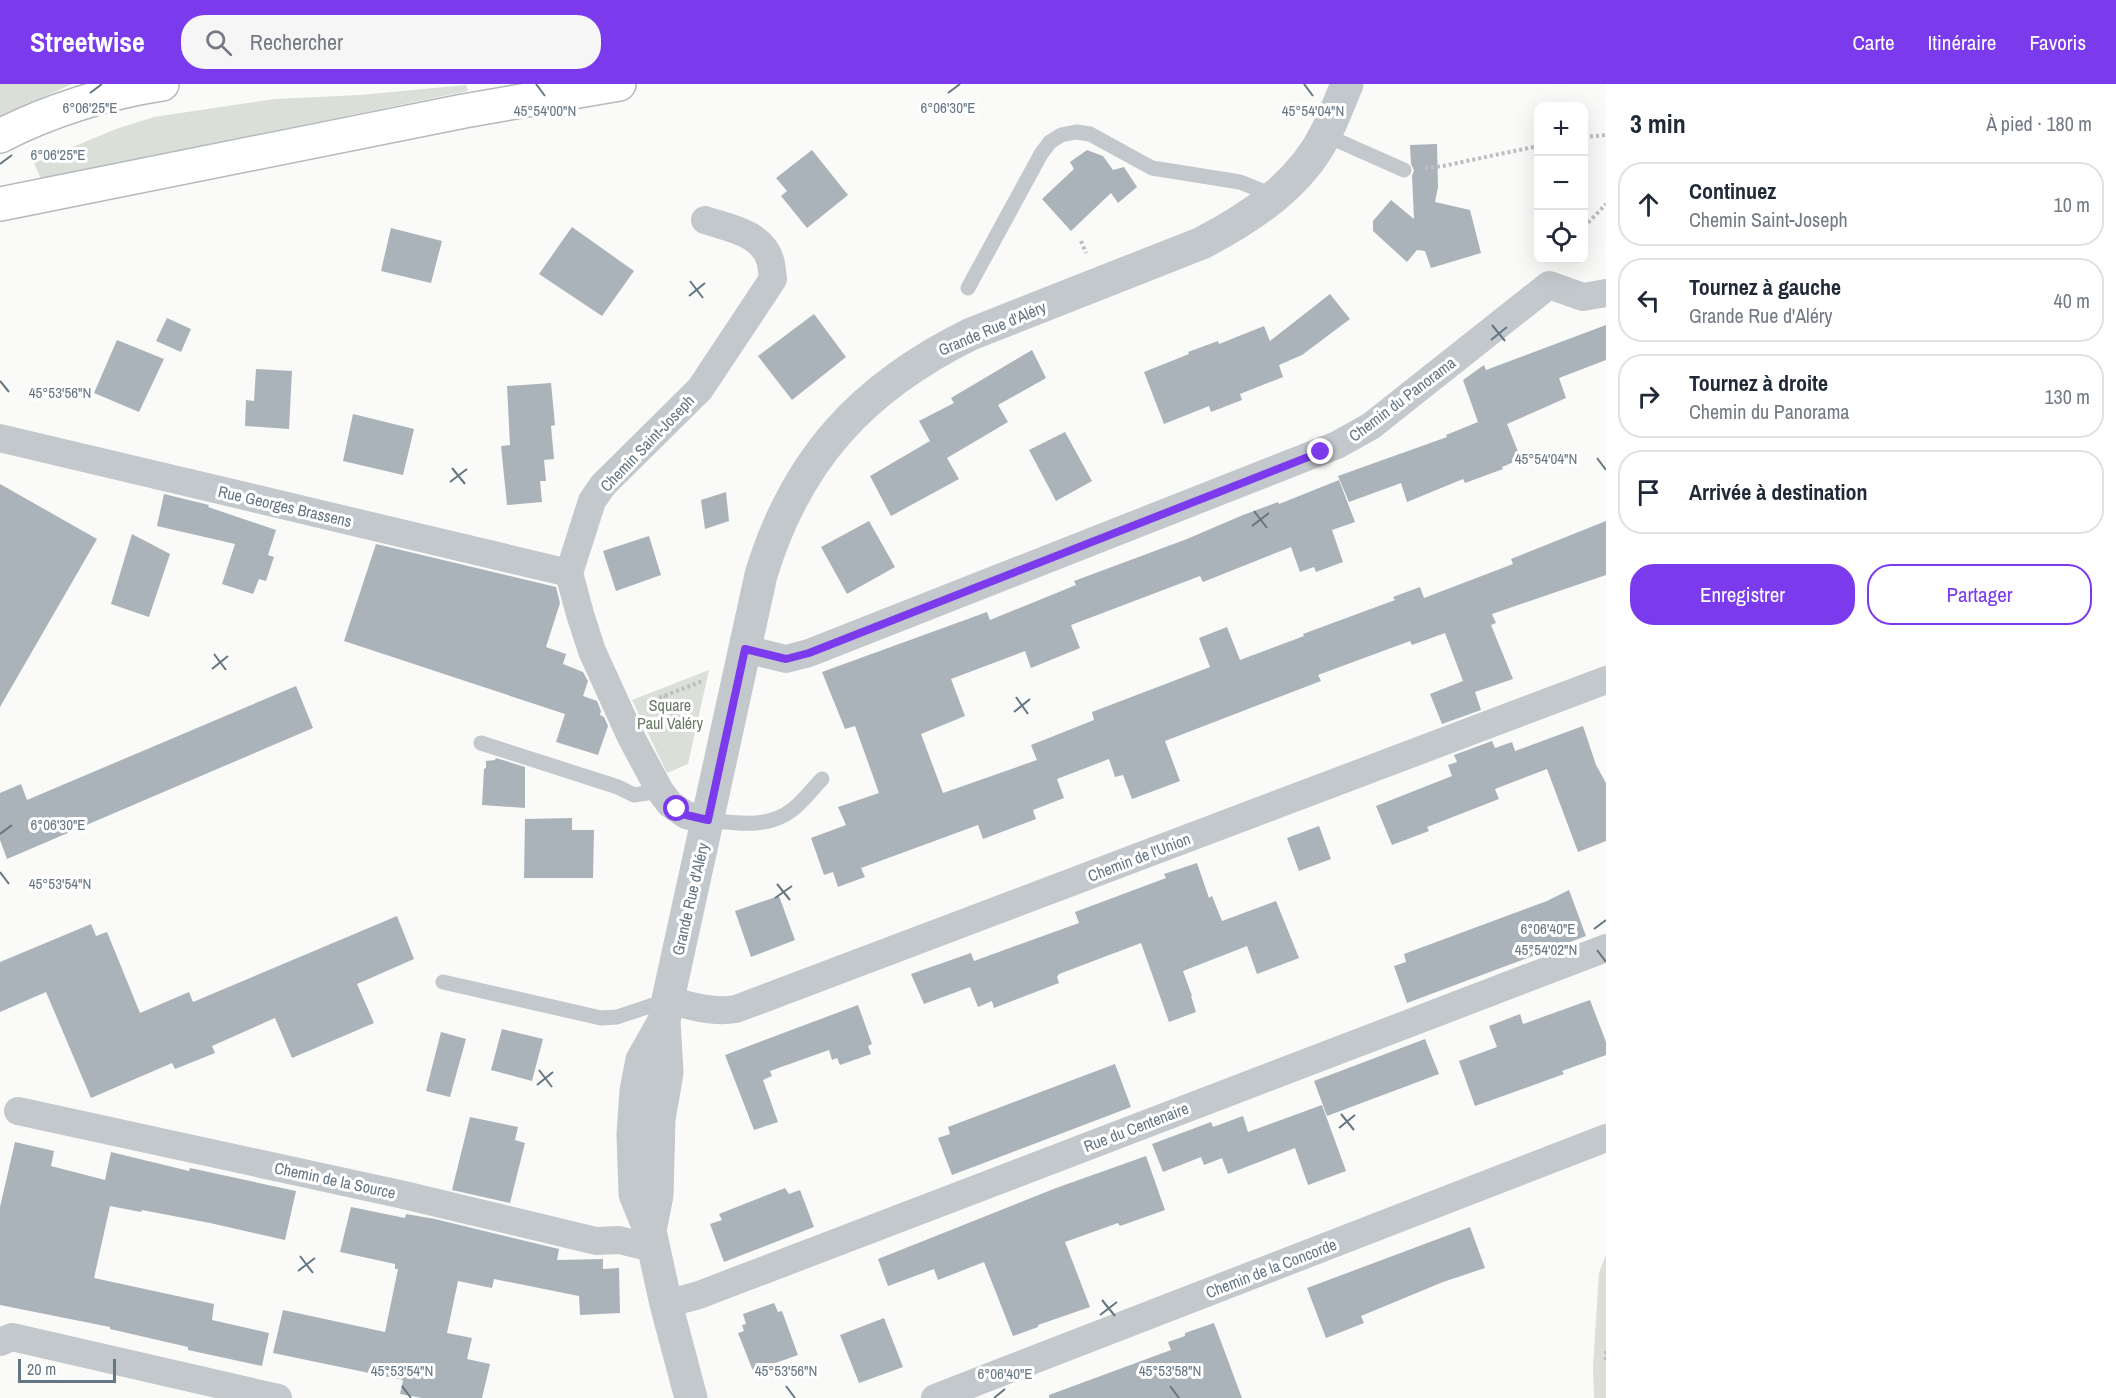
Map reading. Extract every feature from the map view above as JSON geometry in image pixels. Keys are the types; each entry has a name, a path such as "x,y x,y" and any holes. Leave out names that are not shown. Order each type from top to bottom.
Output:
{"highway":[{"path":"0,136 52,113 137,88 162,84"},
{"path":"0,204 342,135 619,84"}],"street":[{"name":"Grande Rue d'Aléry","path":"685,1394 651,1239 657,1194 659,1119 667,1072 666,1011 760,575 781,517 824,448 876,393 905,371 964,338 1203,243 1233,227 1267,204 1300,171 1325,135 1347,84"},
{"name":"Chemin Saint-Joseph","path":"569,573 592,501 603,485 700,388 773,279 770,260 762,244 746,234 705,220"},
{"name":"Chemin du Panorama","path":"743,657 786,659 809,653 1337,445 1371,426 1549,285 1583,297 1606,293"},
{"name":"Rue Georges Brassens","path":"0,438 569,573"},
{"path":"569,573 592,651 620,713 660,791 670,804 686,815 708,820"},
{"name":"Chemin de l'Union","path":"666,1011 736,1009 1606,680"},
{"name":"Rue du Centenaire","path":"666,1304 710,1290 1606,948"},
{"name":"Chemin de la Source","path":"18,1111 404,1195 596,1241 651,1239"},
{"name":"Chemin de la Concorde","path":"935,1398 1606,1138"},
{"path":"0,1342 12,1337 278,1398"}],"lane":[{"path":"968,288 1041,154 1050,142 1061,135 1076,132 1090,134 1152,168 1240,182 1275,196"},
{"path":"1325,135 1404,170"},
{"path":"481,743 618,787 634,795 660,791"},
{"path":"708,820 751,824 768,821 791,810 822,779"},
{"path":"443,982 601,1018 666,1011"}],"path":[{"path":"1588,137 1606,135"},
{"path":"1404,170 1443,166 1534,147"},
{"path":"1588,222 1606,204"},
{"path":"1081,241 1087,258"},
{"path":"620,713 665,695 743,657"},
{"path":"665,695 676,725"},
{"path":"1606,1351 1606,1360"}],"green space":[{"path":"0,84 72,84 0,117"},
{"path":"466,85 468,91 41,179 34,163 116,129 154,117 275,99 360,95"},
{"name":"Square Paul Valéry","path":"709,670 688,764 667,773 632,700"},
{"path":"1606,1255 1606,1398 1594,1398 1593,1367 1599,1273"}],"building":[{"path":"1437,144 1438,187 1435,202 1470,210 1481,253 1431,268 1425,251 1417,250 1407,262 1373,231 1373,221 1391,200 1414,219 1412,176 1414,170 1411,164 1410,145"},
{"path":"812,150 848,195 807,228 781,196 787,191 776,178"},
{"path":"1087,150 1103,156 1113,170 1124,167 1137,187 1118,203 1111,193 1071,231 1042,199 1074,169 1070,162"},
{"path":"572,227 634,271 602,316 539,274"},
{"path":"391,228 442,241 431,283 381,271"},
{"path":"1330,294 1350,319 1302,355 1279,365 1283,377 1240,394 1242,400 1211,412 1209,406 1164,424 1144,372 1189,354 1188,352 1218,341 1219,344 1264,326 1270,341"},
{"path":"814,314 846,357 792,400 758,356"},
{"path":"167,318 191,329 181,352 156,341"},
{"path":"1606,325 1606,360 1559,378 1566,398 1507,424 1521,459 1502,467 1503,469 1465,483 1463,479 1407,502 1401,483 1349,502 1338,476 1447,437 1446,435 1478,422 1463,380 1484,365 1486,370"},
{"path":"117,340 164,359 139,412 94,393"},
{"path":"1032,350 1046,378 998,405 1008,422 947,458 959,479 891,516 870,476 930,441 919,421 954,403 951,398"},
{"path":"256,369 292,371 289,429 245,426 246,400 254,401"},
{"path":"551,383 555,425 551,426 554,459 544,460 546,481 540,481 542,502 507,505 501,446 510,445 507,386"},
{"path":"353,414 414,429 403,475 343,461"},
{"path":"1065,432 1092,481 1056,501 1029,450"},
{"path":"1339,480 1355,522 1332,530 1343,562 1316,572 1314,567 1300,572 1291,547 1203,582 1200,576 1071,625 1080,648 1031,668 1025,651 951,679 965,716 921,734 943,793 1037,760 1031,745 1094,720 1092,712 1210,667 1199,638 1227,627 1240,660 1395,600 1393,597 1420,587 1424,598 1513,564 1511,559 1606,521 1606,575 1492,614 1496,623 1491,625 1513,679 1475,692 1481,710 1442,724 1430,694 1463,681 1445,633 1412,645 1410,641 1318,675 1321,681 1165,741 1180,781 1132,799 1123,775 1115,777 1109,759 1057,779 1064,798 1033,810 1036,819 983,839 978,825 861,868 865,877 838,887 833,872 824,875 811,838 846,825 838,807 879,793 855,726 845,729 822,672 987,612 990,620 1076,585 1074,581"},
{"path":"0,484 97,539 0,707"},
{"path":"726,492 729,521 705,529 701,500"},
{"path":"164,494 209,505 208,507 276,530 268,555 274,557 266,581 259,579 253,594 222,584 235,544 157,526"},
{"path":"869,521 895,567 847,594 821,547"},
{"path":"132,534 170,554 149,617 111,604"},
{"path":"649,536 661,575 616,591 603,551"},
{"path":"376,544 556,587 560,603 546,647 566,654 563,664 583,672 588,681 583,696 597,701 601,711 600,715 604,717 608,726 598,755 556,742 565,714 344,641"},
{"path":"296,686 313,728 7,859 0,840 0,793 21,784 27,800"},
{"path":"1583,726 1596,765 1606,783 1606,841 1578,852 1547,769 1495,789 1499,799 1427,827 1429,831 1392,845 1376,806 1452,776 1448,765 1457,762 1454,755 1492,741 1495,748 1512,742 1515,751"},
{"path":"496,758 525,767 525,808 482,805 486,761"},
{"path":"572,818 572,830 594,830 593,878 524,878 525,819"},
{"path":"1319,826 1331,859 1299,871 1287,838"},
{"path":"1197,863 1209,898 1212,896 1222,921 1276,901 1299,958 1257,974 1247,946 1183,971 1196,1012 1169,1022 1141,943 1059,974 1057,977 1059,983 994,1008 992,1001 978,1007 970,987 924,1004 911,974 971,953 974,961 1079,923 1075,912 1166,878 1164,874"},
{"path":"1569,890 1586,936 1407,1003 1394,966 1406,962 1404,954 1547,901"},
{"path":"779,896 795,940 751,957 735,911"},
{"path":"397,916 414,959 357,984 374,1023 292,1058 275,1018 212,1046 215,1053 175,1069 172,1063 91,1098 46,992 0,1012 0,962 91,924 96,936 107,932 140,1013 189,992 193,1002"},
{"path":"1590,1000 1606,1042 1606,1055 1562,1071 1564,1074 1475,1106 1459,1061 1497,1047 1489,1026 1520,1014 1523,1024"},
{"path":"858,1005 872,1044 868,1046 871,1054 840,1065 837,1058 832,1060 829,1050 770,1071 772,1076 763,1080 778,1122 754,1130 725,1055"},
{"path":"502,1029 543,1039 532,1081 491,1070"},
{"path":"441,1032 466,1039 450,1097 426,1091"},
{"path":"1425,1039 1439,1074 1327,1116 1314,1081"},
{"path":"1115,1064 1131,1107 952,1175 938,1138 950,1134 948,1127"},
{"path":"1322,1105 1346,1171 1308,1185 1295,1148 1228,1174 1222,1158 1204,1165 1201,1157 1163,1172 1152,1144 1211,1122 1213,1127 1243,1116 1248,1132"},
{"path":"470,1117 518,1127 515,1140 525,1143 510,1203 452,1190"},
{"path":"15,1142 54,1151 51,1166 105,1180 111,1152 189,1171 190,1168 296,1191 285,1240 210,1223 110,1206 94,1278 214,1304 212,1320 269,1333 262,1366 188,1350 188,1347 110,1329 110,1327 0,1305 0,1207"},
{"path":"1146,1156 1165,1210 1120,1226 1118,1223 1065,1242 1090,1307 1013,1336 984,1262 938,1280 934,1269 888,1286 878,1259 1056,1188"},
{"path":"785,1188 789,1194 800,1190 814,1227 724,1262 710,1224 722,1220 719,1214"},
{"path":"351,1207 405,1218 406,1214 435,1219 559,1249 557,1260 603,1259 603,1269 619,1268 620,1313 580,1315 579,1296 494,1279 492,1288 458,1281 447,1333 472,1338 467,1359 490,1364 482,1398 422,1398 400,1394 403,1380 273,1353 283,1310 385,1332 398,1269 395,1269 395,1264 340,1252"},
{"path":"1470,1227 1485,1268 1443,1282 1361,1316 1364,1323 1326,1338 1307,1288"},
{"path":"774,1303 778,1312 782,1311 798,1355 753,1371 738,1333 744,1331 742,1325 746,1324 743,1314"},
{"path":"884,1318 903,1367 859,1383 840,1335"},
{"path":"1214,1323 1242,1398 1049,1398 1049,1395 1171,1350 1168,1342 1185,1336 1185,1333"}],"route":[{"path":"677,809 686,815 708,820 745,649 786,659 809,653 1321,452"}]}
